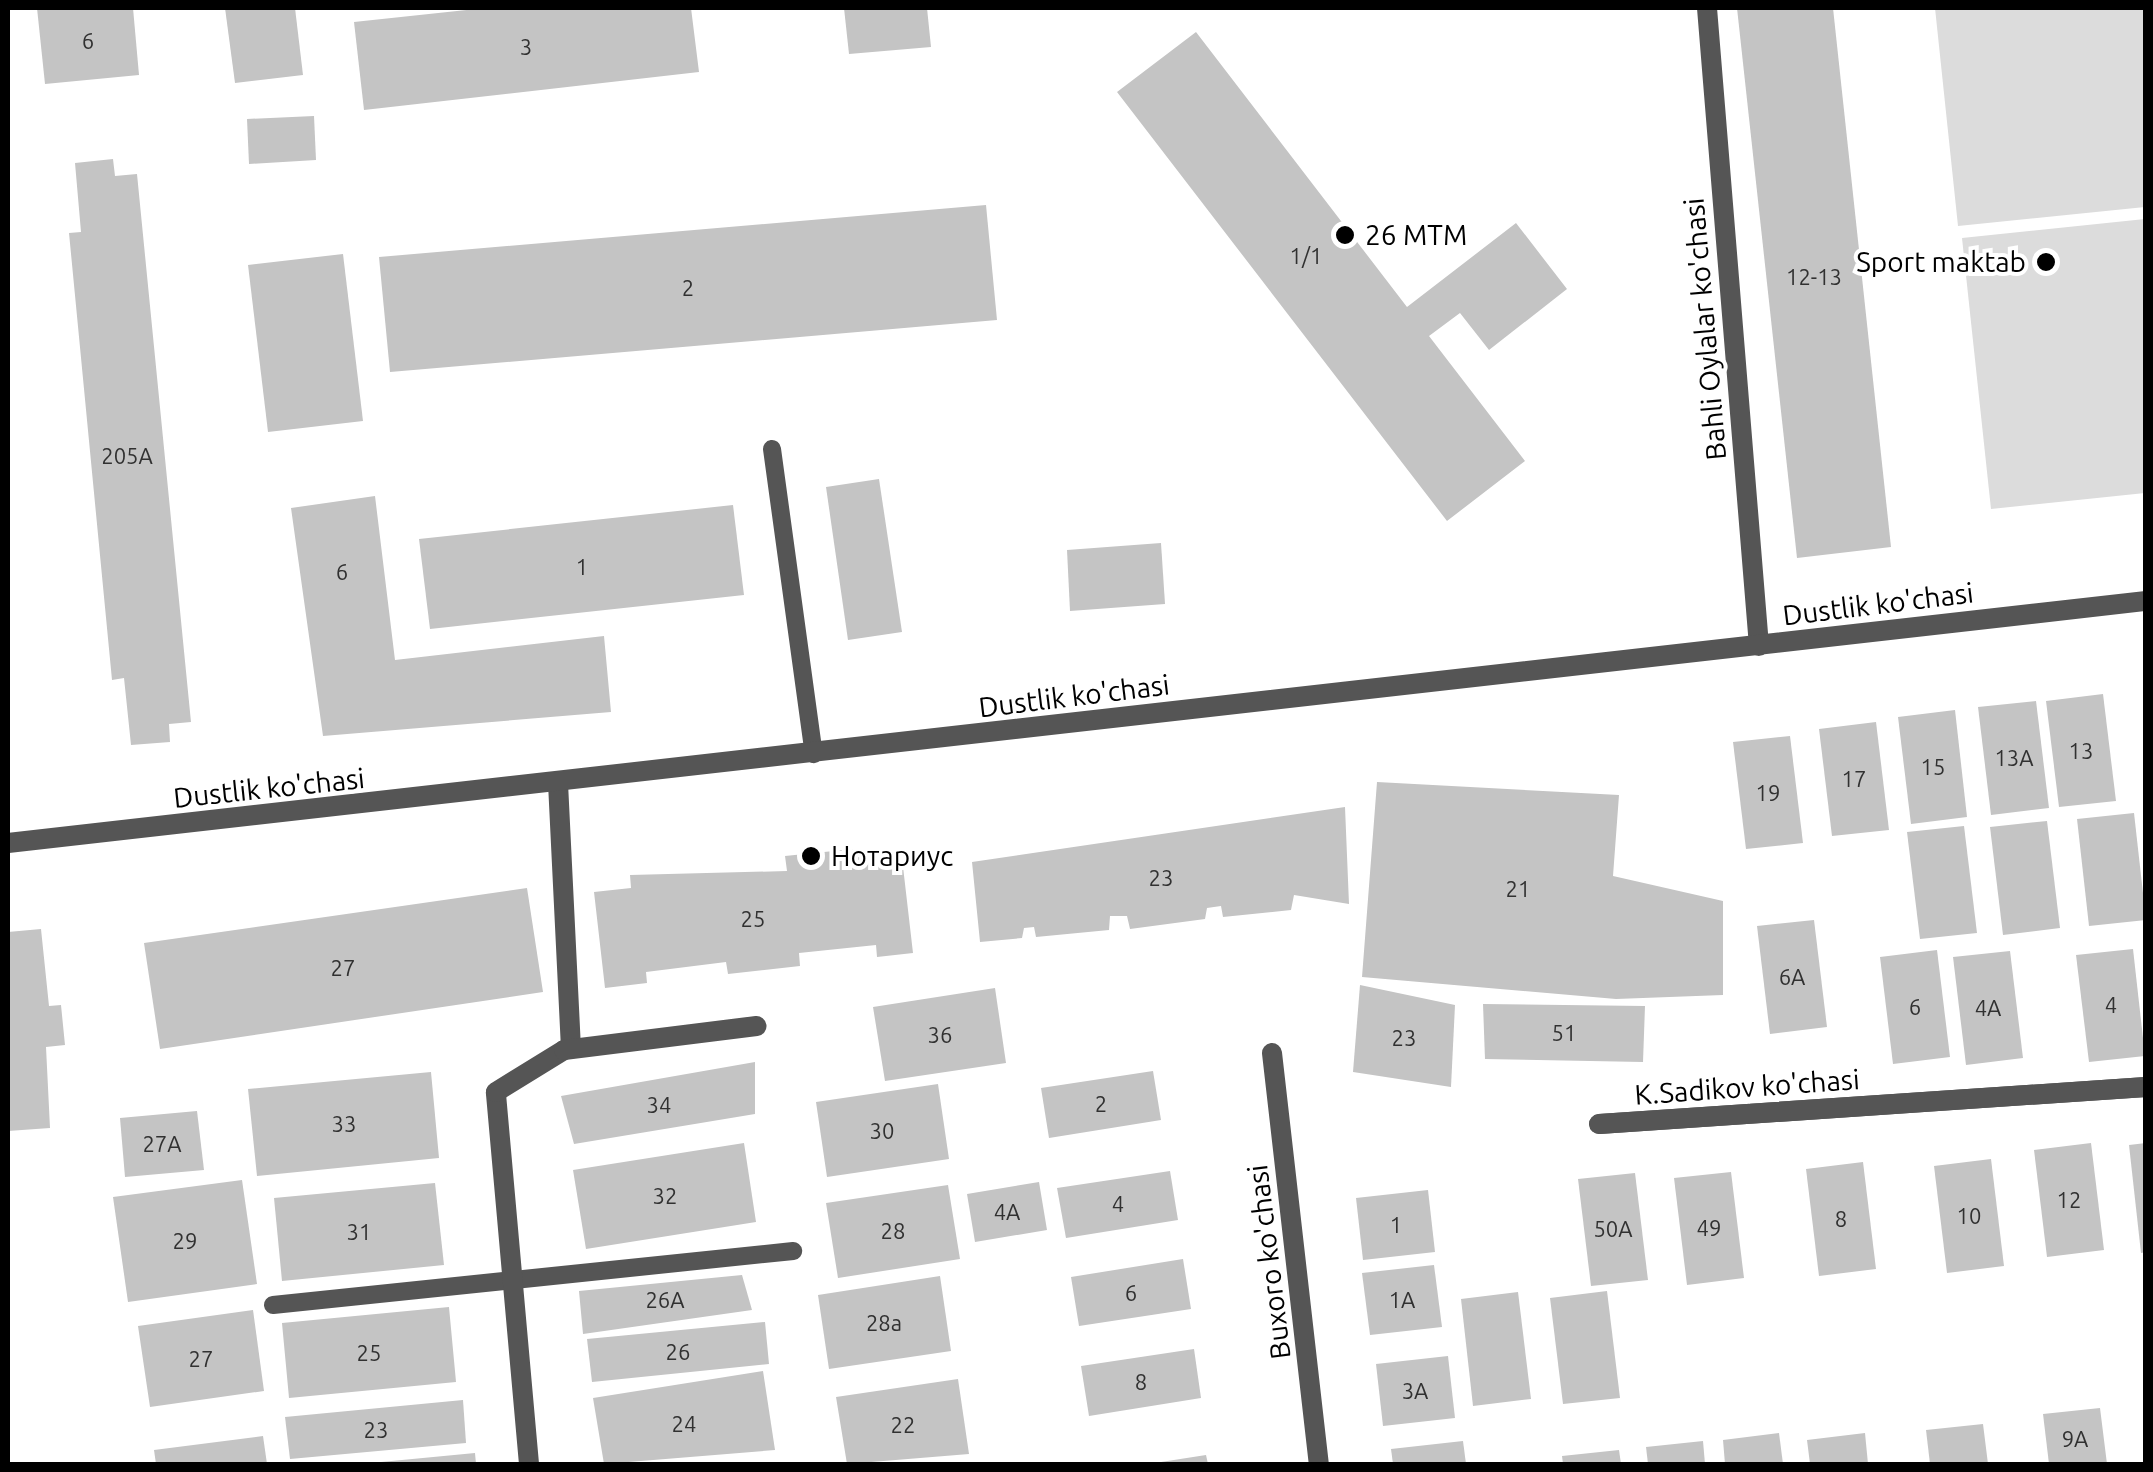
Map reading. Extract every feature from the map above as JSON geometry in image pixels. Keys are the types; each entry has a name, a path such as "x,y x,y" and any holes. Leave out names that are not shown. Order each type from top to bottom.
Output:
{"street":[{"name":"Bahli Oylalar ko'chasi","path":"1707,8 1759,646"},
{"name":"Dustlik ko'chasi","path":"8,843 2146,601"},
{"path":"558,783 571,1049"},
{"path":"529,1464 517,1276 496,1092 571,1049 757,1026"},
{"name":"Buxoro ko'chasi","path":"1272,1054 1320,1464"},
{"name":"K.Sadikov ko'chasi","path":"1609,1124 2146,1087"}],"lane":[{"path":"772,449 814,754"},
{"path":"273,1304 793,1250"}],"shaded area":[{"path":"1935,8 2145,8 2145,207 1958,226"},
{"path":"2145,219 2145,493 1991,509 1962,238"}],"building":[{"path":"37,8 133,8 139,75 45,84"},
{"path":"225,8 295,8 303,75 235,83"},
{"path":"485,8 691,8 699,72 364,110 354,22"},
{"path":"844,8 927,8 931,47 849,54"},
{"path":"1737,8 1833,8 1891,547 1797,558"},
{"path":"1196,32 1407,307 1516,223 1567,289 1489,350 1460,313 1429,336 1525,461 1447,521 1117,92"},
{"path":"314,116 316,160 249,164 247,119"},
{"path":"113,159 115,176 137,174 191,722 169,724 170,742 131,745 124,678 112,680 69,233 81,232 75,163"},
{"path":"986,205 997,320 390,372 379,257"},
{"path":"343,254 363,421 268,432 248,265"},
{"path":"879,479 902,632 848,640 826,487"},
{"path":"375,496 395,660 604,636 611,712 323,736 291,508"},
{"path":"733,505 744,595 430,629 419,539"},
{"path":"1161,543 1165,604 1070,611 1067,550"},
{"path":"2103,694 2116,801 2059,807 2046,701"},
{"path":"2036,701 2049,808 1991,815 1978,707"},
{"path":"1955,710 1967,817 1911,824 1898,717"},
{"path":"1876,722 1889,830 1832,836 1819,729"},
{"path":"1790,736 1803,843 1746,849 1733,742"},
{"path":"1377,782 1619,795 1613,876 1723,901 1723,995 1616,999 1362,977"},
{"path":"1345,807 1349,904 1294,895 1291,910 1223,917 1221,906 1207,908 1205,919 1130,929 1127,916 1110,916 1109,930 1036,937 1034,927 1024,928 1022,938 980,942 972,862"},
{"path":"2134,813 2146,920 2089,926 2077,819"},
{"path":"2047,821 2060,928 2003,935 1990,827"},
{"path":"1964,826 1977,933 1920,939 1907,832"},
{"path":"863,848 865,863 902,858 913,953 877,957 876,945 799,953 800,966 728,974 726,962 646,972 647,983 605,988 594,892 631,888 630,875 787,871 785,856"},
{"path":"527,888 543,992 160,1049 144,943"},
{"path":"1814,920 1827,1027 1770,1034 1757,926"},
{"path":"41,929 49,1006 61,1005 65,1045 46,1047 50,1128 8,1131 8,932"},
{"path":"2133,949 2145,1056 2089,1062 2076,955"},
{"path":"1937,950 1950,1057 1893,1064 1880,957"},
{"path":"2010,951 2023,1058 1966,1065 1953,957"},
{"path":"1360,985 1455,1005 1451,1087 1353,1072"},
{"path":"995,988 1006,1063 885,1081 873,1007"},
{"path":"1483,1004 1645,1006 1643,1062 1485,1059"},
{"path":"755,1062 755,1114 574,1144 561,1096"},
{"path":"1153,1071 1161,1120 1049,1138 1041,1088"},
{"path":"431,1072 439,1158 257,1176 248,1089"},
{"path":"938,1084 949,1159 827,1177 816,1102"},
{"path":"197,1111 204,1170 125,1177 120,1118"},
{"path":"744,1143 756,1222 586,1249 573,1170"},
{"path":"2091,1143 2104,1250 2047,1257 2034,1150"},
{"path":"2146,1143 2146,1252 2141,1253 2129,1145"},
{"path":"1991,1159 2004,1266 1947,1273 1934,1166"},
{"path":"1863,1162 1876,1269 1819,1276 1806,1169"},
{"path":"1170,1171 1178,1220 1066,1238 1057,1188"},
{"path":"1731,1172 1744,1278 1687,1285 1674,1178"},
{"path":"1635,1173 1648,1280 1591,1286 1578,1179"},
{"path":"242,1180 257,1284 128,1302 113,1197"},
{"path":"1039,1182 1047,1230 975,1242 967,1194"},
{"path":"435,1183 444,1265 282,1281 274,1198"},
{"path":"948,1185 960,1259 838,1278 826,1203"},
{"path":"1428,1190 1435,1252 1363,1260 1356,1198"},
{"path":"1183,1259 1191,1309 1079,1326 1071,1277"},
{"path":"1434,1265 1442,1327 1370,1335 1362,1273"},
{"path":"742,1275 752,1310 583,1334 579,1291"},
{"path":"940,1276 951,1351 829,1369 818,1295"},
{"path":"1607,1291 1620,1398 1563,1404 1550,1298"},
{"path":"1518,1292 1531,1399 1473,1406 1461,1299"},
{"path":"449,1307 456,1382 289,1398 282,1323"},
{"path":"253,1310 264,1391 150,1407 138,1326"},
{"path":"765,1322 769,1364 592,1382 587,1339"},
{"path":"1194,1349 1201,1398 1089,1416 1081,1366"},
{"path":"1448,1356 1455,1418 1383,1426 1376,1364"},
{"path":"763,1371 775,1450 604,1464 593,1398"},
{"path":"958,1379 969,1454 847,1464 836,1397"},
{"path":"463,1400 466,1443 290,1459 285,1417"},
{"path":"2100,1408 2107,1464 2049,1464 2043,1414"},
{"path":"1983,1424 1988,1464 1930,1464 1926,1430"},
{"path":"1779,1433 1783,1464 1725,1464 1723,1440"},
{"path":"1865,1433 1868,1464 1810,1464 1807,1440"},
{"path":"263,1436 267,1464 156,1464 154,1450"},
{"path":"1463,1441 1466,1464 1393,1464 1391,1449"},
{"path":"1703,1441 1705,1464 1648,1464 1646,1447"},
{"path":"1619,1450 1621,1464 1563,1464 1562,1456"},
{"path":"475,1453 476,1464 381,1462"},
{"path":"1206,1455 1208,1464 1161,1462"}],"place":[{"name":"26 MTM","path":"1345,235"},
{"name":"Sport maktab","path":"2046,262"},
{"name":"Нотариус","path":"811,856"}]}
